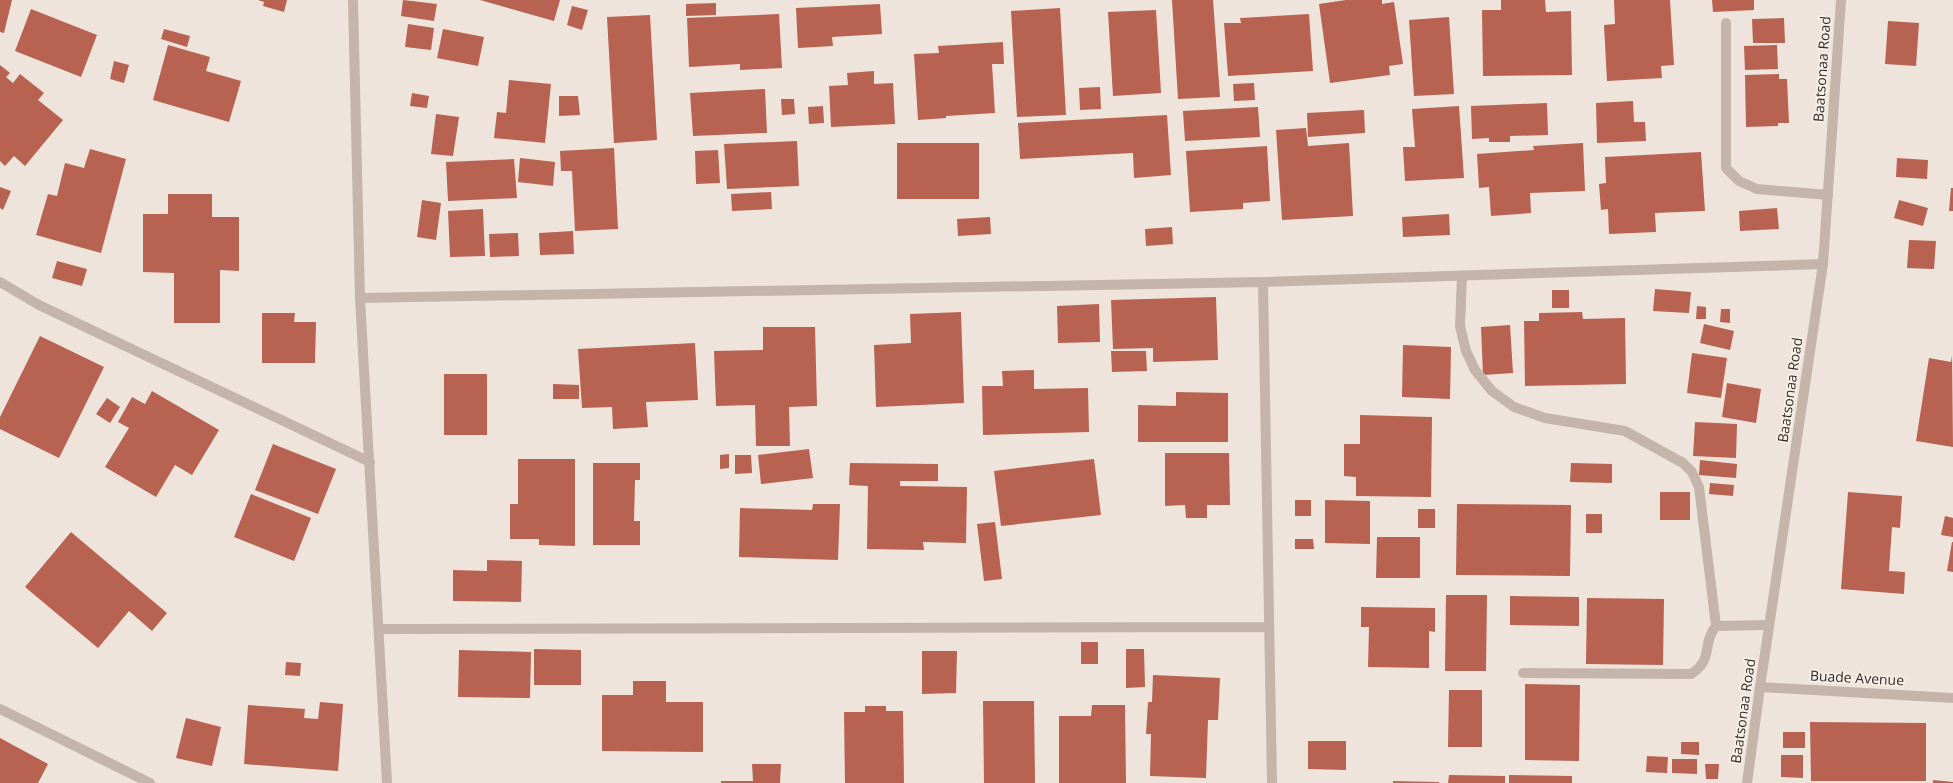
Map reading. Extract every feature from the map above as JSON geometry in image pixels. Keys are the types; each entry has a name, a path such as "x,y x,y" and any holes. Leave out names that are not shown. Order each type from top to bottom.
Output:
{"street":[{"path":"354,0 360,298 380,629 387,783"},
{"name":"Baatsonaa Road","path":"1747,783 1823,264 1841,0"},
{"path":"1726,24 1726,168 1739,181 1757,189 1828,195"},
{"path":"360,298 1263,282 1823,264"},
{"path":"1462,276 1460,326 1466,351 1475,370 1492,391 1514,407 1546,418 1625,432 1683,463 1692,472 1698,487 1716,626 1710,633 1705,658 1700,668 1691,674 1523,673"},
{"path":"0,282 39,305 370,462"},
{"path":"1263,282 1272,783"},
{"path":"1716,626 1769,625"},
{"path":"380,629 1269,627"},
{"name":"Buade Avenue","path":"1760,687 1953,698"},
{"path":"0,709 132,779 150,783"}],"building":[{"path":"0,0 12,0 4,33 0,32"},
{"path":"258,0 287,0 284,12 263,6 264,2"},
{"path":"403,0 437,4 434,21 401,16"},
{"path":"480,0 560,0 554,21"},
{"path":"1172,0 1213,0 1220,97 1178,99"},
{"path":"1346,0 1382,0 1382,4 1394,2 1403,64 1389,66 1390,75 1330,83 1319,4"},
{"path":"1501,0 1545,0 1546,12 1571,11 1572,75 1483,76 1482,10 1501,10"},
{"path":"1614,0 1670,0 1674,65 1661,66 1662,78 1607,81 1604,25 1615,24"},
{"path":"1712,0 1754,0 1754,10 1713,12"},
{"path":"716,3 716,15 686,16 686,4"},
{"path":"880,4 882,34 832,37 833,46 798,48 796,8"},
{"path":"572,6 588,10 582,30 567,25"},
{"path":"1060,8 1066,115 1017,117 1011,11"},
{"path":"31,9 97,35 81,77 15,51"},
{"path":"1156,10 1161,93 1113,96 1108,12"},
{"path":"779,14 782,68 740,70 740,64 689,67 687,18"},
{"path":"1309,14 1313,71 1228,76 1224,23 1241,23 1240,18"},
{"path":"650,15 657,140 614,143 607,17"},
{"path":"1449,17 1454,94 1414,96 1409,20"},
{"path":"1784,18 1785,43 1753,43 1752,19"},
{"path":"1888,21 1919,23 1916,66 1885,64"},
{"path":"408,24 434,28 431,50 405,47"},
{"path":"164,29 190,36 187,47 161,39"},
{"path":"443,29 484,37 478,66 437,58"},
{"path":"1003,42 1004,64 992,64 995,113 946,116 946,118 918,120 914,54 939,53 938,46"},
{"path":"168,45 210,57 206,71 241,81 229,122 153,100"},
{"path":"1777,45 1778,69 1745,70 1744,46"},
{"path":"114,61 129,65 124,83 110,79"},
{"path":"0,65 10,73 6,77 13,83 20,74 44,93 38,100 63,120 25,166 14,156 5,166 0,161"},
{"path":"874,71 874,84 893,83 895,124 831,127 829,86 848,85 847,73"},
{"path":"1779,74 1779,79 1787,79 1789,123 1778,123 1778,126 1746,127 1745,75"},
{"path":"509,80 551,84 545,143 494,138 497,112 506,113"},
{"path":"1254,83 1255,100 1234,101 1233,84"},
{"path":"1100,87 1101,109 1080,110 1079,88"},
{"path":"765,89 767,133 693,136 690,93"},
{"path":"412,93 429,96 427,108 410,106"},
{"path":"559,96 578,96 580,115 559,116"},
{"path":"781,99 794,99 795,114 782,115"},
{"path":"1633,101 1634,122 1645,122 1646,141 1597,143 1596,103"},
{"path":"1547,103 1548,135 1510,136 1510,142 1489,142 1489,138 1472,139 1471,106"},
{"path":"823,106 824,123 809,124 808,107"},
{"path":"1459,106 1464,178 1405,181 1403,147 1415,147 1412,109"},
{"path":"1258,107 1260,137 1185,141 1183,111"},
{"path":"1364,110 1365,133 1308,137 1307,113"},
{"path":"436,114 459,117 453,156 431,154"},
{"path":"1167,115 1171,175 1134,178 1133,153 1020,159 1018,123"},
{"path":"1306,128 1308,146 1349,143 1353,216 1282,220 1276,130"},
{"path":"797,141 799,186 727,189 724,144"},
{"path":"897,143 979,143 979,199 897,199"},
{"path":"1583,143 1585,191 1530,193 1531,213 1491,216 1489,187 1479,188 1477,154 1534,150 1533,146"},
{"path":"1267,146 1270,201 1243,203 1243,209 1190,212 1186,151"},
{"path":"614,148 618,229 575,231 572,171 561,171 560,151"},
{"path":"90,149 126,159 101,253 36,235 48,194 57,196 65,163 84,168"},
{"path":"718,150 720,183 696,184 695,151"},
{"path":"1701,152 1705,211 1655,213 1656,232 1609,234 1608,209 1601,210 1599,184 1606,183 1605,157"},
{"path":"520,158 555,162 553,186 518,182"},
{"path":"1897,158 1928,160 1927,179 1896,177"},
{"path":"514,159 517,198 448,201 446,162"},
{"path":"0,187 11,191 3,210 0,208"},
{"path":"1951,188 1953,188 1953,211 1949,211"},
{"path":"771,192 772,209 732,211 731,194"},
{"path":"168,194 212,194 212,217 239,217 239,271 220,270 220,323 174,323 174,273 143,272 143,214 168,214"},
{"path":"422,200 441,203 436,240 417,237"},
{"path":"1899,200 1928,208 1923,226 1894,218"},
{"path":"1777,208 1779,229 1740,231 1739,211"},
{"path":"483,209 485,256 450,257 448,211"},
{"path":"1449,214 1450,235 1403,237 1402,217"},
{"path":"990,217 991,234 958,236 957,219"},
{"path":"1172,227 1173,244 1146,246 1145,229"},
{"path":"573,231 574,254 540,255 539,233"},
{"path":"518,233 519,256 490,257 489,234"},
{"path":"1909,240 1936,241 1934,269 1907,268"},
{"path":"57,261 87,269 82,286 52,278"},
{"path":"1655,289 1691,292 1689,313 1653,311"},
{"path":"1552,290 1569,290 1569,308 1552,308"},
{"path":"1216,297 1218,360 1153,362 1153,348 1113,349 1111,300"},
{"path":"1099,304 1100,342 1058,343 1057,306"},
{"path":"1697,306 1706,307 1706,319 1696,319"},
{"path":"1721,309 1730,309 1730,323 1720,322"},
{"path":"961,312 964,403 876,407 874,345 911,343 910,314"},
{"path":"1582,312 1583,319 1625,318 1626,384 1525,386 1524,321 1539,321 1539,313"},
{"path":"262,313 295,313 294,322 316,322 315,363 262,363"},
{"path":"1704,324 1734,331 1730,350 1700,343"},
{"path":"1510,325 1513,373 1483,375 1481,327"},
{"path":"763,327 815,327 817,406 789,407 790,446 756,446 755,405 716,406 714,351 763,350"},
{"path":"40,336 104,367 59,458 0,429 0,417"},
{"path":"695,343 698,400 646,402 648,427 613,429 612,407 582,408 578,349"},
{"path":"1403,345 1451,347 1450,399 1402,397"},
{"path":"1111,351 1146,351 1147,371 1112,372"},
{"path":"1692,353 1727,358 1721,398 1687,393"},
{"path":"1952,356 1953,447 1916,441 1929,358 1951,362"},
{"path":"1034,370 1034,389 1088,388 1089,432 983,435 982,386 1003,386 1002,371"},
{"path":"444,374 487,374 487,435 444,435"},
{"path":"1727,383 1761,389 1756,423 1722,417"},
{"path":"553,384 579,385 579,399 553,399"},
{"path":"152,391 219,430 192,475 175,465 156,497 105,467 129,428 118,422 132,397 145,404"},
{"path":"1176,392 1228,393 1228,442 1138,442 1138,405 1176,406"},
{"path":"107,398 120,407 110,423 96,414"},
{"path":"1360,415 1432,417 1431,497 1356,496 1356,477 1344,476 1344,444 1360,444"},
{"path":"1695,422 1737,424 1736,458 1693,456"},
{"path":"273,444 336,469 318,514 255,490"},
{"path":"809,449 813,478 761,484 758,455"},
{"path":"1165,453 1229,453 1230,505 1207,505 1207,518 1186,518 1185,505 1165,506"},
{"path":"729,454 729,468 720,469 720,455"},
{"path":"735,455 751,455 752,473 735,474"},
{"path":"518,459 575,459 575,546 539,545 539,539 510,539 510,504 518,504"},
{"path":"1094,459 1101,515 1001,526 994,471"},
{"path":"1700,460 1737,464 1736,478 1699,475"},
{"path":"593,463 640,463 640,480 635,480 634,521 640,521 640,545 593,545"},
{"path":"850,463 938,464 938,481 900,481 900,486 967,487 966,543 923,542 924,550 867,549 868,486 849,485"},
{"path":"1571,463 1612,464 1612,483 1570,482"},
{"path":"1710,483 1734,485 1733,496 1709,494"},
{"path":"1660,492 1690,492 1690,520 1660,520"},
{"path":"1848,492 1902,496 1900,528 1892,527 1889,571 1905,572 1904,594 1841,589"},
{"path":"251,494 311,518 294,561 234,537"},
{"path":"1295,500 1311,500 1311,516 1295,516"},
{"path":"1325,500 1370,501 1370,544 1325,543"},
{"path":"813,504 840,504 838,560 739,557 740,508 812,510"},
{"path":"1457,504 1571,505 1570,576 1456,575"},
{"path":"1418,509 1435,509 1435,528 1418,528"},
{"path":"1586,514 1602,514 1602,533 1586,533"},
{"path":"1945,516 1953,518 1953,537 1941,535"},
{"path":"995,522 1002,579 984,581 977,524"},
{"path":"71,532 167,613 152,631 129,611 98,648 25,587"},
{"path":"1377,537 1420,537 1420,578 1376,578"},
{"path":"1295,539 1313,539 1314,549 1295,549"},
{"path":"1953,542 1953,572 1947,571"},
{"path":"487,560 522,561 521,602 453,601 453,570 487,571"},
{"path":"1446,595 1487,595 1486,671 1445,671"},
{"path":"1510,596 1579,597 1579,626 1510,625"},
{"path":"1587,598 1664,599 1663,665 1586,664"},
{"path":"1361,607 1435,608 1435,632 1429,631 1429,668 1368,667 1369,627 1361,627"},
{"path":"1081,642 1098,642 1098,664 1081,664"},
{"path":"534,649 581,650 581,685 534,685"},
{"path":"1126,649 1144,649 1145,687 1126,688"},
{"path":"459,650 531,652 530,698 458,697"},
{"path":"922,651 957,651 956,693 922,694"},
{"path":"286,662 301,663 300,676 285,675"},
{"path":"1153,675 1220,678 1218,720 1208,720 1206,778 1150,776 1151,734 1146,734 1148,702 1152,702"},
{"path":"633,681 666,681 666,702 703,702 703,752 602,751 602,695 633,695"},
{"path":"1525,684 1580,685 1579,761 1525,760"},
{"path":"1449,690 1482,690 1482,747 1448,747"},
{"path":"983,701 1034,701 1035,783 984,783"},
{"path":"320,702 343,704 338,771 244,764 248,705 305,709 304,718 318,719"},
{"path":"1092,705 1125,705 1126,783 1059,783 1059,716 1091,716"},
{"path":"865,706 886,706 886,711 903,711 904,783 845,783 844,712 865,712"},
{"path":"186,718 221,727 212,766 176,758"},
{"path":"1810,722 1926,723 1926,781 1811,781"},
{"path":"1783,732 1805,732 1805,748 1783,748"},
{"path":"0,738 48,764 38,783 0,783"},
{"path":"1308,741 1346,741 1346,770 1308,769"},
{"path":"1681,742 1699,742 1699,755 1681,754"},
{"path":"1781,755 1803,755 1803,778 1781,777"},
{"path":"1647,756 1668,757 1667,773 1646,772"},
{"path":"1672,759 1697,759 1697,774 1672,773"},
{"path":"752,764 781,764 780,783 721,783 721,781 753,781"},
{"path":"1705,764 1719,764 1718,779 1706,779"},
{"path":"1449,775 1505,776 1505,783 1448,783"},
{"path":"1509,775 1572,776 1572,783 1509,783"},
{"path":"1933,780 1953,782 1953,783 1933,783"},
{"path":"1393,781 1439,782 1439,783 1393,783"}]}
